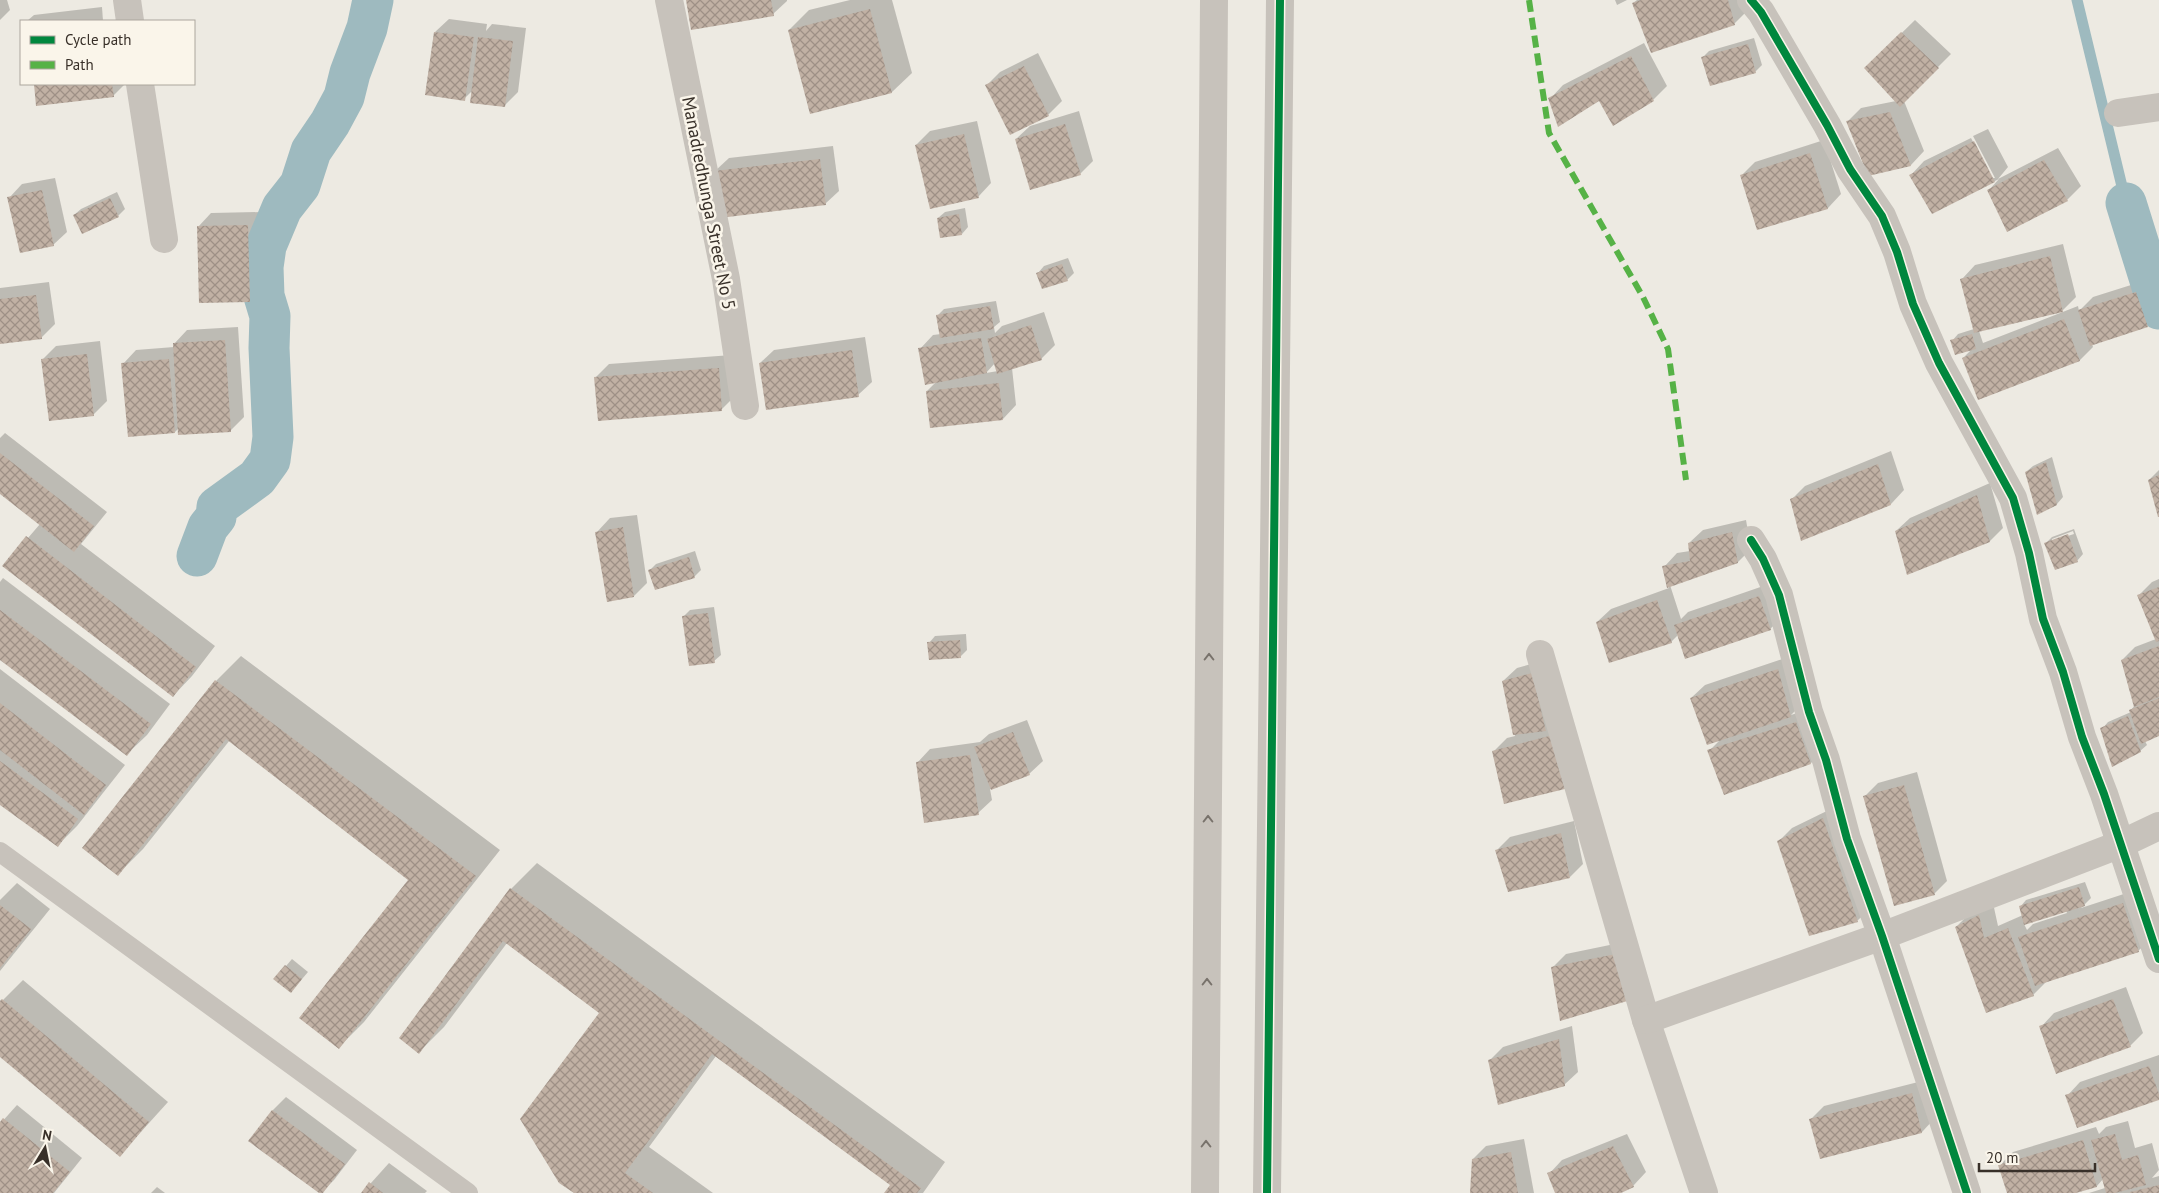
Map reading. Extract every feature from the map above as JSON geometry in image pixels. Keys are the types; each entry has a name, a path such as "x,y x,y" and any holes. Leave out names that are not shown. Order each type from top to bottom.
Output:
{"street":[{"path":"127,0 130,20"},
{"name":"Manadredhunga Street No 5","path":"669,0 726,279 745,406"},
{"path":"1205,1193 1214,0"},
{"path":"1267,1193 1280,0"},
{"path":"1751,0 1761,12 1827,125 1850,169 1882,216 1897,252 1913,304 1938,363 2013,498 2029,553 2043,618 2063,672 2082,737 2159,959"},
{"path":"140,85 164,239"},
{"path":"2118,113 2159,107"},
{"path":"1751,540 1764,559 1779,595 1809,712 1826,760 1846,839 1882,936 1967,1193"},
{"path":"1540,654 1646,1020 1704,1193"},
{"path":"1646,1020 1882,936 2120,844 2159,826"}],"lane":[{"path":"0,852 468,1193"}],"building":[{"path":"686,0 771,0 774,16 691,30"},
{"path":"1641,0 1728,0 1735,25 1651,53 1632,3"},
{"path":"870,9 892,93 810,114 788,30"},
{"path":"434,32 474,37 465,101 425,95"},
{"path":"1901,32 1939,68 1900,107 1864,68"},
{"path":"478,37 513,41 505,107 470,103"},
{"path":"1748,44 1756,73 1710,86 1701,57"},
{"path":"1631,56 1654,101 1613,126 1599,101 1558,127 1548,98"},
{"path":"1024,66 1049,116 1010,135 985,85"},
{"path":"34,85 112,85 114,97 36,106"},
{"path":"1890,112 1911,166 1868,176 1846,121"},
{"path":"1065,124 1081,175 1030,190 1015,139"},
{"path":"964,134 979,198 930,209 915,145"},
{"path":"1974,141 1995,182 1932,214 1909,175"},
{"path":"1810,153 1828,209 1757,230 1740,175"},
{"path":"820,159 826,205 720,218 714,171"},
{"path":"2044,160 2068,201 2007,232 1987,190"},
{"path":"42,190 54,246 20,253 7,197"},
{"path":"110,198 119,217 82,234 73,215"},
{"path":"959,214 962,235 940,238 937,218"},
{"path":"248,225 250,302 199,303 197,226"},
{"path":"2050,256 2063,312 1974,333 1960,279"},
{"path":"1062,264 1068,281 1042,289 1036,273"},
{"path":"2136,292 2148,327 2090,346 2078,310"},
{"path":"36,295 42,339 0,344 0,299"},
{"path":"990,306 994,329 940,338 936,315"},
{"path":"2064,319 2080,361 1978,400 1962,358"},
{"path":"1031,325 1042,360 997,374 987,339"},
{"path":"1972,334 1976,349 1955,355 1950,340"},
{"path":"981,338 987,373 925,385 918,348"},
{"path":"225,340 231,432 178,435 173,343"},
{"path":"852,350 859,397 766,410 759,363"},
{"path":"87,354 94,416 49,421 41,359"},
{"path":"169,359 175,433 128,437 121,363"},
{"path":"719,368 722,411 598,421 594,377"},
{"path":"999,383 1003,420 930,428 926,391"},
{"path":"0,453 94,526 74,552 0,494"},
{"path":"2046,462 2057,505 2037,515 2025,472"},
{"path":"1878,464 1891,505 1801,541 1790,499"},
{"path":"2159,475 2159,517 2158,517 2148,480"},
{"path":"1977,495 1990,542 1907,575 1895,531"},
{"path":"623,527 634,597 607,602 595,532"},
{"path":"1732,532 1738,563 1667,588 1662,566 1690,561 1688,543"},
{"path":"2068,534 2078,562 2055,570 2044,543"},
{"path":"26,536 196,667 173,697 2,566"},
{"path":"689,557 695,578 655,590 648,570"},
{"path":"2159,587 2159,641 2156,642 2137,595"},
{"path":"1759,596 1771,630 1685,659 1674,625"},
{"path":"1657,600 1672,643 1609,663 1596,622"},
{"path":"0,610 151,724 127,756 0,660"},
{"path":"708,613 715,663 689,666 682,616"},
{"path":"960,640 961,658 929,660 927,642"},
{"path":"2159,646 2159,697 2134,707 2121,660"},
{"path":"1778,669 1791,717 1707,745 1690,698"},
{"path":"1532,673 1546,731 1513,735 1502,681"},
{"path":"215,680 476,876 339,1049 299,1018 408,880 226,739 118,876 82,848"},
{"path":"2159,698 2159,736 2141,744 2129,710"},
{"path":"0,703 106,785 84,815 0,750"},
{"path":"2128,716 2141,752 2112,767 2100,728"},
{"path":"1796,722 1811,764 1724,795 1707,750"},
{"path":"1013,732 1030,775 991,790 974,747"},
{"path":"1553,735 1569,788 1504,804 1492,751"},
{"path":"970,755 979,815 924,823 916,762"},
{"path":"0,761 78,819 58,847 0,805"},
{"path":"1904,785 1935,895 1894,906 1863,796"},
{"path":"1823,818 1858,922 1809,936 1777,841"},
{"path":"1561,833 1570,878 1508,892 1495,850"},
{"path":"2079,887 2085,906 2024,925 2019,906"},
{"path":"510,888 921,1188 917,1193 884,1193 890,1185 712,1054 625,1173 653,1193 574,1193 559,1183 520,1119 599,1013 503,941 419,1054 399,1038"},
{"path":"2123,903 2139,952 2035,986 2018,937"},
{"path":"0,905 31,929 0,968"},
{"path":"1979,915 1984,938 2008,928 2034,996 1986,1013 1955,927"},
{"path":"1621,953 1634,999 1560,1021 1551,967"},
{"path":"285,965 302,979 291,993 273,979"},
{"path":"2,999 149,1122 120,1157 0,1057 0,1001"},
{"path":"2113,999 2131,1047 2056,1074 2039,1026"},
{"path":"1559,1039 1565,1086 1498,1105 1488,1060"},
{"path":"2149,1066 2159,1094 2159,1100 2077,1128 2065,1095"},
{"path":"1912,1093 1922,1133 1820,1159 1809,1119"},
{"path":"272,1110 345,1164 323,1193 319,1193 248,1141"},
{"path":"3,1118 70,1172 53,1193 0,1193 0,1122"},
{"path":"2115,1134 2122,1160 2138,1155 2146,1185 2115,1193 2106,1193 2091,1140"},
{"path":"2083,1140 2097,1187 2076,1193 2007,1193 1998,1165"},
{"path":"1613,1146 1634,1187 1621,1193 1555,1193 1547,1173"},
{"path":"1511,1152 1518,1193 1470,1193 1472,1159"},
{"path":"369,1182 383,1193 361,1193"},
{"path":"2159,1185 2159,1193 2130,1193 2130,1192"}],"waterway":[{"path":"197,556 208,527 216,517 217,507 257,478 270,460 273,437 269,348 270,316 264,296 263,267 266,246 282,208 300,185 311,151 330,123 344,97 350,73 367,28 373,0"},
{"path":"2077,0 2126,203"},
{"path":"2126,203 2159,309"}],"marked path":[{"path":"1529,0 1549,133 1643,297 1668,349 1686,480"}],"cycle path":[{"path":"1267,1193 1280,0"},
{"path":"1751,0 1761,12 1827,125 1850,169 1882,216 1897,252 1913,304 1939,363 2013,498 2029,553 2043,619 2063,672 2082,737 2104,794 2159,959"},
{"path":"1751,540 1763,559 1779,595 1809,712 1826,760 1847,839 1882,936 1967,1193"}]}
